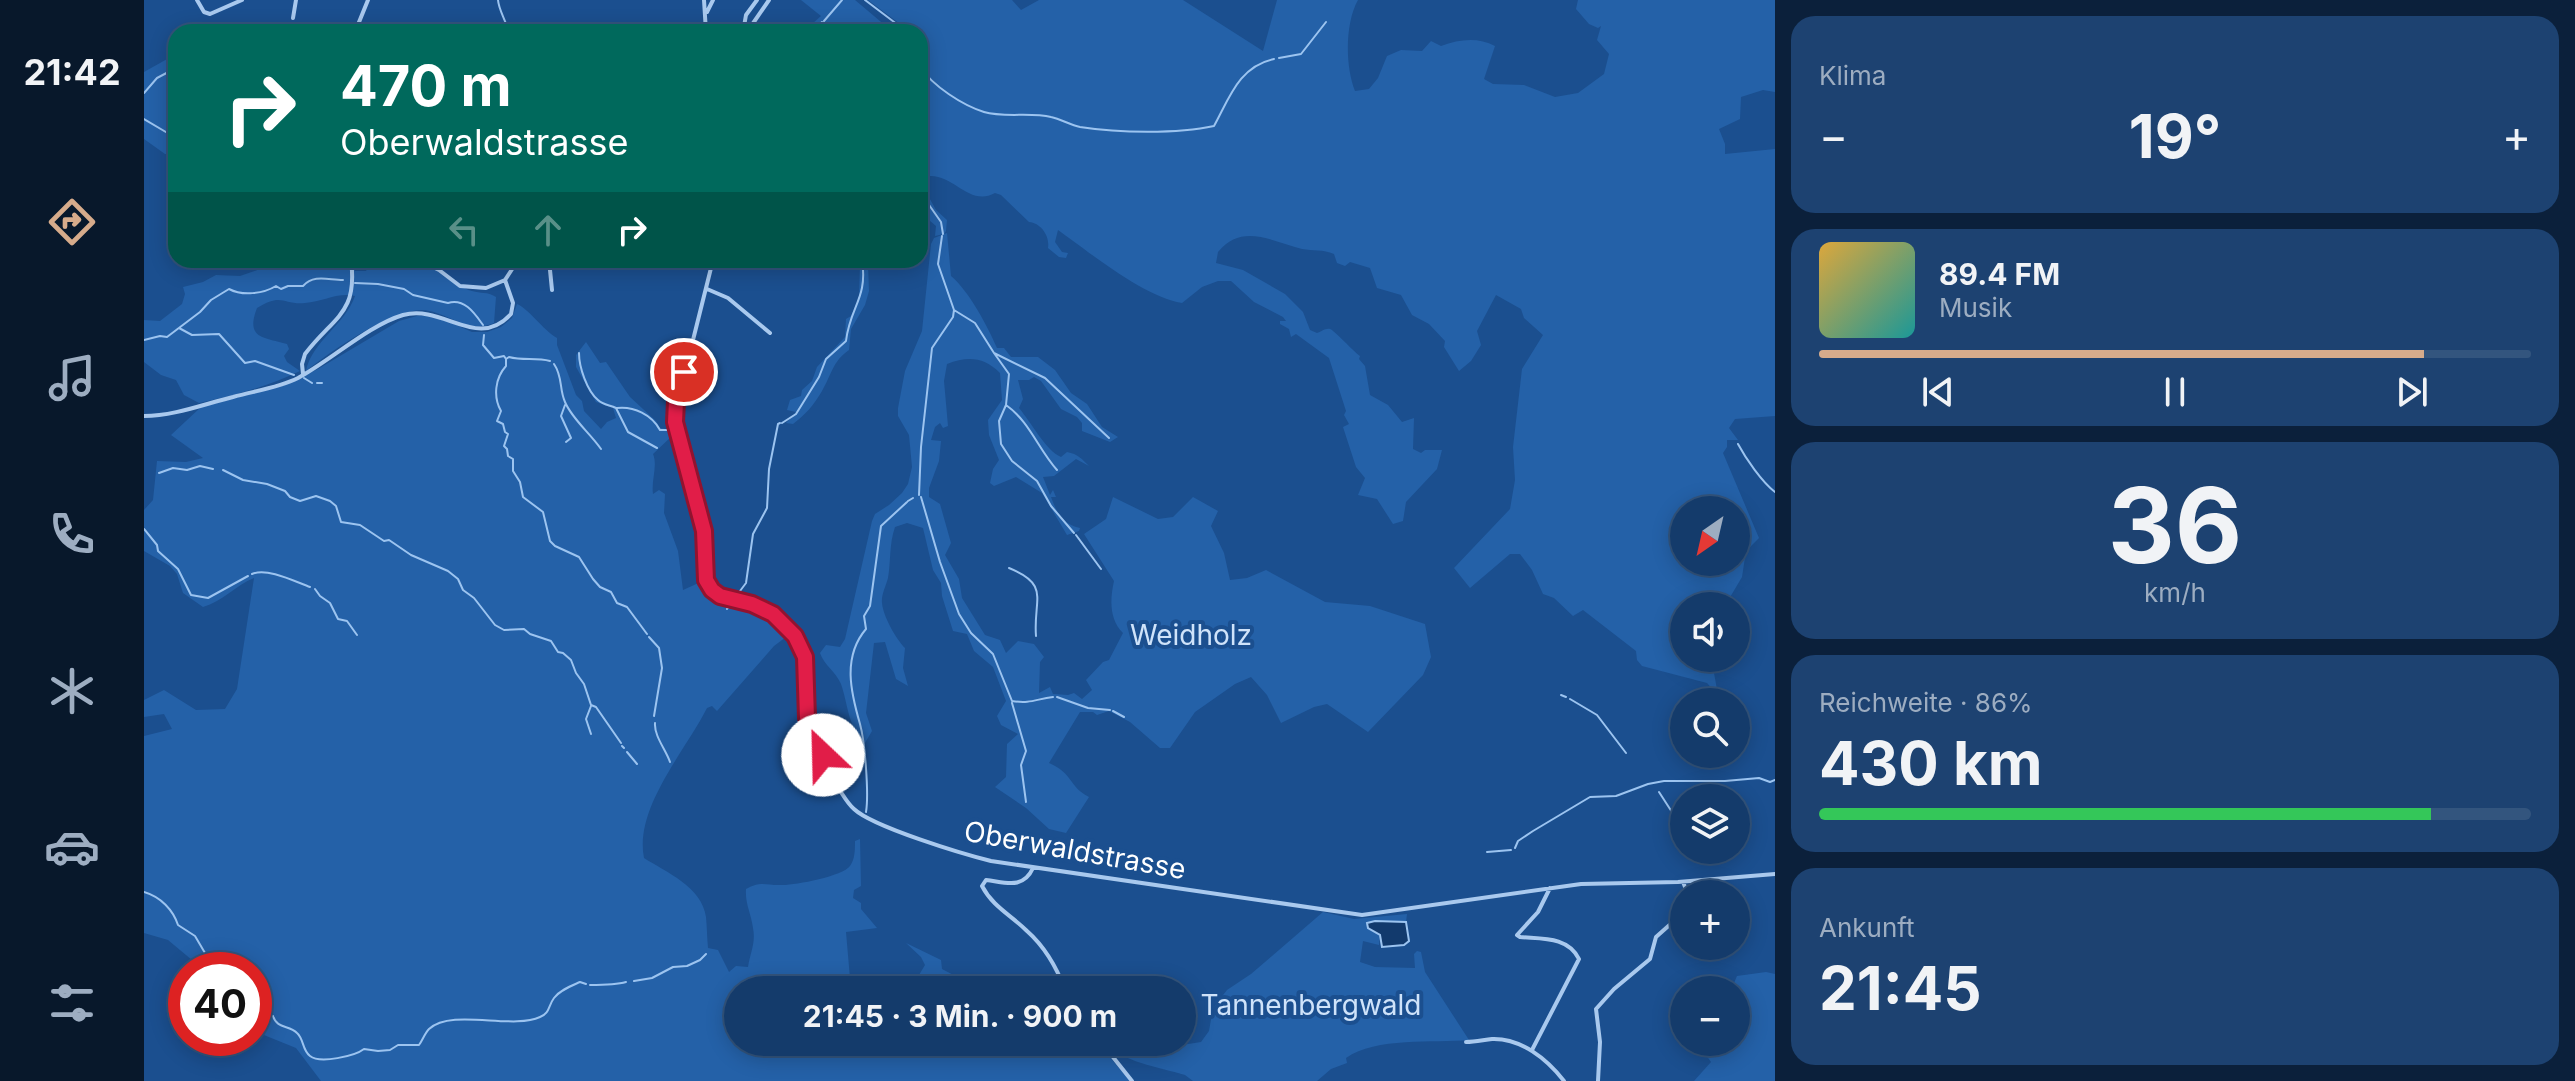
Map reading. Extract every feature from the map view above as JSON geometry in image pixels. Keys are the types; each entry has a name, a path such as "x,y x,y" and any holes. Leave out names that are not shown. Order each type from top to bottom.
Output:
{"street":[{"path":"197,0 204,12 210,14 242,0"},
{"path":"293,18 296,0"},
{"path":"358,24 368,0"},
{"path":"704,0 706,24"},
{"path":"707,12 713,0"},
{"path":"745,24 746,15 757,0"},
{"path":"751,24 769,0"},
{"path":"303,374 305,354 350,301 352,268"},
{"path":"435,268 460,286 486,288 505,280 513,268"},
{"path":"550,268 552,290"},
{"name":"Oberwaldstrasse","path":"711,268 675,412 676,429 704,531 705,574 709,586 720,596 767,610 795,636 805,657 806,709 810,727 846,800 857,812 870,820 966,855 1033,868 1362,915 1590,883 1670,882"},
{"path":"144,416 180,411 272,387 303,374 406,314 430,314 475,330 493,327 508,318 513,310 505,280"},
{"path":"706,289 728,298 770,333"},
{"path":"1033,868 1019,882 1005,885 986,880 982,886 999,909 1039,943 1059,976"},
{"name":"Oberwaldstrasse","path":"1706,880 1775,874"},
{"path":"1532,1050 1579,959 1575,951 1562,942 1517,935 1538,912 1550,888"},
{"path":"1598,1081 1600,1042 1596,1009 1614,989 1650,959 1656,937 1670,925"},
{"path":"1466,1042 1495,1039 1532,1050 1564,1081"},
{"path":"1112,1056 1132,1081"}],"green space":[{"path":"801,0 855,0 884,24 812,24 821,16"},
{"path":"868,0 1012,0 1021,10 1039,0 1183,0 1263,51 1277,0 1358,0 1351,20 1348,45 1349,69 1355,91 1369,89 1378,78 1387,56 1401,50 1422,51 1431,41 1441,46 1475,40 1495,46 1484,79 1493,84 1524,85 1555,97 1578,93 1604,74 1609,54 1597,40 1601,26 1598,28 1589,24 1576,9 1578,0 1775,0 1775,92 1763,90 1741,97 1740,119 1719,129 1725,154 1775,149 1775,416 1735,419 1729,428 1738,440 1727,440 1723,453 1741,496 1670,496 1670,576 1742,576 1733,592 1670,592 1670,672 1713,672 1717,688 1642,666 1637,660 1636,651 1583,610 1573,616 1554,598 1543,594 1532,570 1520,554 1510,554 1470,588 1454,568 1510,509 1515,480 1513,447 1522,369 1543,335 1524,318 1521,309 1496,295 1477,331 1481,345 1471,361 1459,371 1444,347 1445,341 1429,324 1412,315 1401,295 1377,288 1370,268 1350,262 1345,266 1337,263 1330,252 1302,249 1258,237 1237,238 1218,252 1216,263 1243,270 1285,294 1303,312 1310,330 1317,333 1330,329 1360,356 1370,395 1388,405 1402,422 1414,418 1413,449 1421,453 1425,450 1442,450 1437,469 1406,502 1403,521 1393,524 1377,499 1358,495 1365,478 1356,467 1343,427 1349,424 1329,358 1296,334 1291,337 1289,329 1280,324 1280,321 1286,321 1283,317 1254,302 1231,281 1218,281 1202,287 1182,303 1167,299 1117,272 1058,230 1055,242 1062,252 1068,253 1066,258 1059,257 1048,248 1048,239 1041,228 1029,222 1001,195 970,194 928,174 928,24 900,24"},
{"path":"168,58 168,154 144,139 144,72"},
{"path":"928,196 936,210 947,220 944,234 935,236 936,226 929,220"},
{"name":"Weidholz","path":"947,233 951,276 971,300 997,348 1004,348 1011,357 1038,357 1055,370 1071,393 1087,404 1102,427 1118,437 1110,442 1082,431 1082,423 1061,409 1041,381 1034,377 1018,380 1023,399 1019,408 1044,443 1055,454 1061,457 1067,452 1071,453 1089,466 1076,459 1054,476 1043,477 1050,495 1053,490 1056,497 1051,497 1061,517 1080,528 1067,535 1042,493 1016,477 994,486 990,483 999,460 989,435 988,420 1002,400 1000,373 988,364 975,360 947,364 944,381 948,426 943,428 940,423 935,427 931,440 941,441 929,497 940,504 951,543 945,555 959,579 962,598 985,635 1000,640 1006,653 1018,641 1034,644 1044,657 1040,662 1039,693 1050,687 1053,694 1074,693 1082,699 1092,690 1086,680 1103,662 1109,660 1123,633 1115,622 1112,608 1114,581 1084,534 1106,519 1113,497 1158,519 1173,517 1193,497 1218,511 1211,526 1224,553 1230,580 1247,578 1266,570 1325,602 1370,606 1425,624 1431,657 1423,675 1368,732 1327,704 1281,723 1267,695 1251,677 1235,684 1195,712 1170,748 1160,748 1130,722 1109,711 1097,715 1080,712 1049,763 1063,771 1089,797 1066,833 1049,829 1026,808 995,787 1006,777 1007,744 1018,734 1001,725 997,716 1006,701 993,667 974,651 967,634 953,631 923,528 907,523 895,527 882,600 887,621 905,648 903,668 908,686 896,679 885,642 874,643 866,713 872,731 865,743 859,737 841,684 820,653 826,645 840,647 845,639 872,521 875,514 889,505 908,484 912,467 909,435 898,416 898,408 905,371 922,331 931,244 934,238"},
{"path":"263,268 354,268 355,271 366,271 368,268 432,268 465,288 496,297 494,323 475,326 431,311 409,312 361,333 306,371 309,360 344,316 355,296 342,295 305,303 277,300 257,308 253,326 264,338 287,344 289,349 284,356 300,371 251,390 199,403 184,395 176,380 161,375 144,362 144,320 160,321 182,304 185,294 183,287 216,275 240,276"},
{"path":"860,268 868,268 869,291 851,329 849,350 836,364 809,409 793,424 786,423 796,412 787,410 790,400 801,396 817,367 845,337 846,319 851,316 859,298"},
{"path":"517,304 557,338 576,395 582,401 584,411 601,429 616,418 613,408 596,402 576,367 576,355 586,342 600,363 606,362 630,397 660,428 672,430 673,435 653,454 653,494 659,490 665,494 664,513 678,551 683,590 703,581 713,594 766,613 790,634 774,646 717,711 712,706 707,708 654,800 643,839 644,858 682,882 698,897 706,917 708,948 718,950 729,972 736,966 748,967 752,948 754,933 746,889 760,884 798,883 846,870 854,857 855,841 860,839 861,886 854,890 853,898 861,903 861,909 877,928 846,932 850,976 724,976 724,1056 1109,1056 1130,1081 321,1081 296,1048 272,1038 272,952 182,952 168,940 144,933 144,736 172,729 164,714 144,717 144,700 164,690 196,710 225,709 237,689 254,578 203,607 183,593 177,574 170,566 144,551 144,510 153,500 157,461 186,462 203,458 171,435 201,407 282,386 318,369 399,321 417,316 436,316 472,332 487,332 501,327 512,318"},
{"path":"1750,517 1759,538 1750,547"},
{"name":"Tannenbergwald","path":"1323,912 1354,919 1407,914 1406,922 1367,923 1368,928 1380,935 1379,945 1363,941 1360,962 1375,967 1415,968 1414,954 1421,952 1425,972 1469,1040 1405,1042 1358,1051 1346,1058 1347,1063 1331,1069 1317,1081 1193,1081 1185,1075 1124,1056 1196,1056 1196,1043 1201,1042 1209,1031 1213,1008 1227,990 1251,974"},
{"path":"906,943 941,960 942,969 955,976 918,976 925,965"},
{"path":"1766,972 1775,974 1775,1081 1694,1081 1711,1062 1707,1056 1750,1056 1750,976 1737,976"}],"shaded area":[{"path":"1406,922 1409,941 1404,945 1382,947 1380,935 1368,928 1367,923"}],"waterway":[{"path":"498,0 506,24"},
{"path":"824,21 842,0"},
{"path":"865,0 897,24"},
{"path":"1279,58 1301,54 1326,22"},
{"path":"928,76 949,94 984,112 1043,116 1095,129 1166,131 1214,126 1244,76 1262,63 1274,59"},
{"path":"144,93 157,78 168,72"},
{"path":"144,119 168,133"},
{"path":"928,203 941,222 943,234"},
{"path":"919,495 932,348 953,317 954,310 938,264 942,236"},
{"path":"782,423 796,414 819,377 826,359 846,341 861,294 863,268"},
{"path":"144,340 167,337 229,289 252,293 276,286 281,289 303,286 317,279 343,280"},
{"path":"355,283 378,284 404,289 413,295 460,303 469,308 483,325"},
{"path":"954,310 975,323 994,353 1045,378 1109,438"},
{"path":"179,328 192,335 219,334 245,363 255,361 294,375"},
{"path":"484,335 483,345 494,358 504,356 506,359 496,388 501,411 497,421 503,424 508,434 504,446 508,456 513,459 513,471 520,482 523,497 543,512 550,541 579,557 600,587 611,592 617,603 627,607 647,634"},
{"path":"579,353 584,378 594,396 616,408 628,432 657,448"},
{"path":"994,353 1009,374 1006,405 999,421 1001,444 1012,461 1037,481 1051,506 1074,533"},
{"path":"506,359 550,361"},
{"path":"554,364 568,408 601,449"},
{"path":"304,378 312,383"},
{"path":"317,383 322,383"},
{"path":"565,405 561,416 571,438 566,442"},
{"path":"1006,405 1021,419 1057,470"},
{"path":"617,408 630,408 642,413 660,430 673,434"},
{"path":"737,595 746,583 753,534 767,508 769,469 780,423"},
{"path":"1738,444 1755,470 1775,492"},
{"path":"159,473 173,468 187,470 200,466 213,469"},
{"path":"223,470 243,480 285,491 300,501 316,496 330,501 336,506 341,522 360,525 384,541 389,540 411,555 448,571 495,625 504,630 524,629 551,641 558,652 571,660 591,705 596,707 621,743"},
{"path":"921,497 959,614 971,633 993,654 1012,701 1029,702 1053,697"},
{"path":"908,501 913,498"},
{"path":"866,812 865,755 852,688 851,663 858,640 866,629 864,616 870,606 881,526 907,502"},
{"path":"144,529 158,551 178,569 191,595 208,598 248,576"},
{"path":"1076,535 1101,569"},
{"path":"1009,568 1022,574 1035,587 1036,636"},
{"path":"252,574 265,572 310,587"},
{"path":"315,589 330,603 338,619 347,621 357,635"},
{"path":"727,609 731,603"},
{"path":"649,637 659,648 662,668 654,716"},
{"path":"1561,695 1566,697"},
{"path":"1057,697 1088,708 1110,710"},
{"path":"1570,699 1597,715 1626,753"},
{"path":"1012,703 1026,751 1021,765 1026,802"},
{"path":"591,706 586,719 591,734"},
{"path":"1113,711 1124,717"},
{"path":"655,723 658,738 670,762"},
{"path":"627,752 637,764"},
{"path":"1515,848 1518,841 1590,797 1616,796 1664,781 1775,780"},
{"path":"1659,792 1670,809"},
{"path":"1487,852 1511,850"},
{"path":"144,892 170,909 178,925 195,936 204,952"},
{"path":"634,981 652,978 673,967 687,966 706,954"},
{"path":"272,1016 277,1023 297,1033 310,1056 329,1059 364,1049 378,1051 390,1050 398,1045 419,1045 429,1029 452,1020 514,1021 540,1017 559,993 580,982 586,984"},
{"path":"590,985 626,982"}],"route":[{"path":"684,372 676,401 675,422 704,531 706,580 720,596 767,610 795,636 805,657 807,718 823,755"}]}
